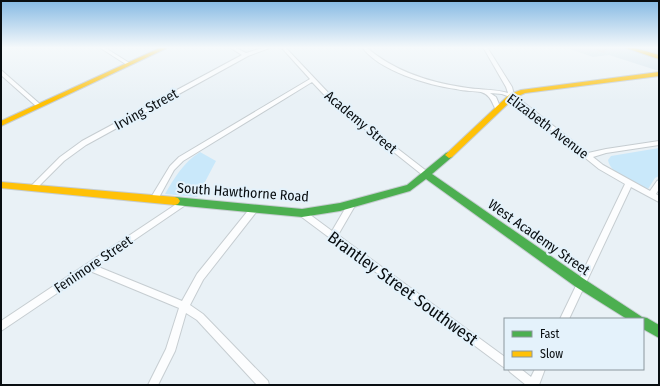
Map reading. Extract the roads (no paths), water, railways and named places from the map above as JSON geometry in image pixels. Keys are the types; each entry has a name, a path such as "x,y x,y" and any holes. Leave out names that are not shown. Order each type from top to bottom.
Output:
{"main road":[{"path":"1,124 127,65"},
{"name":"South Hawthorne Road","path":"1,185 302,213 352,204 403,191 416,184 512,96 530,90 659,74"},
{"name":"West Academy Street","path":"427,175 580,283 635,318"},
{"path":"644,323 659,332"}],"street":[{"name":"Irving Street","path":"33,188 62,159 79,146 228,65"},
{"name":"Academy Street","path":"300,65 345,112 427,175"},
{"name":"Elizabeth Avenue","path":"390,65 424,80 447,86 497,92 512,96 601,167 659,199"},
{"path":"497,65 509,86 512,96"},
{"path":"1,72 39,106"},
{"path":"154,199 172,168 181,159 313,79"},
{"path":"481,91 490,94 494,98 498,109"},
{"path":"587,156 606,151 659,143"},
{"path":"564,318 628,183"},
{"path":"651,195 659,183"},
{"name":"Fenimore Street","path":"1,326 184,202"},
{"path":"333,236 352,204"},
{"path":"153,385 170,351 184,306 200,277 254,209"},
{"name":"Brantley Street Southwest","path":"302,213 504,362"},
{"path":"90,267 184,306 200,317 264,385"},
{"path":"514,370 534,385 540,370"}]}
